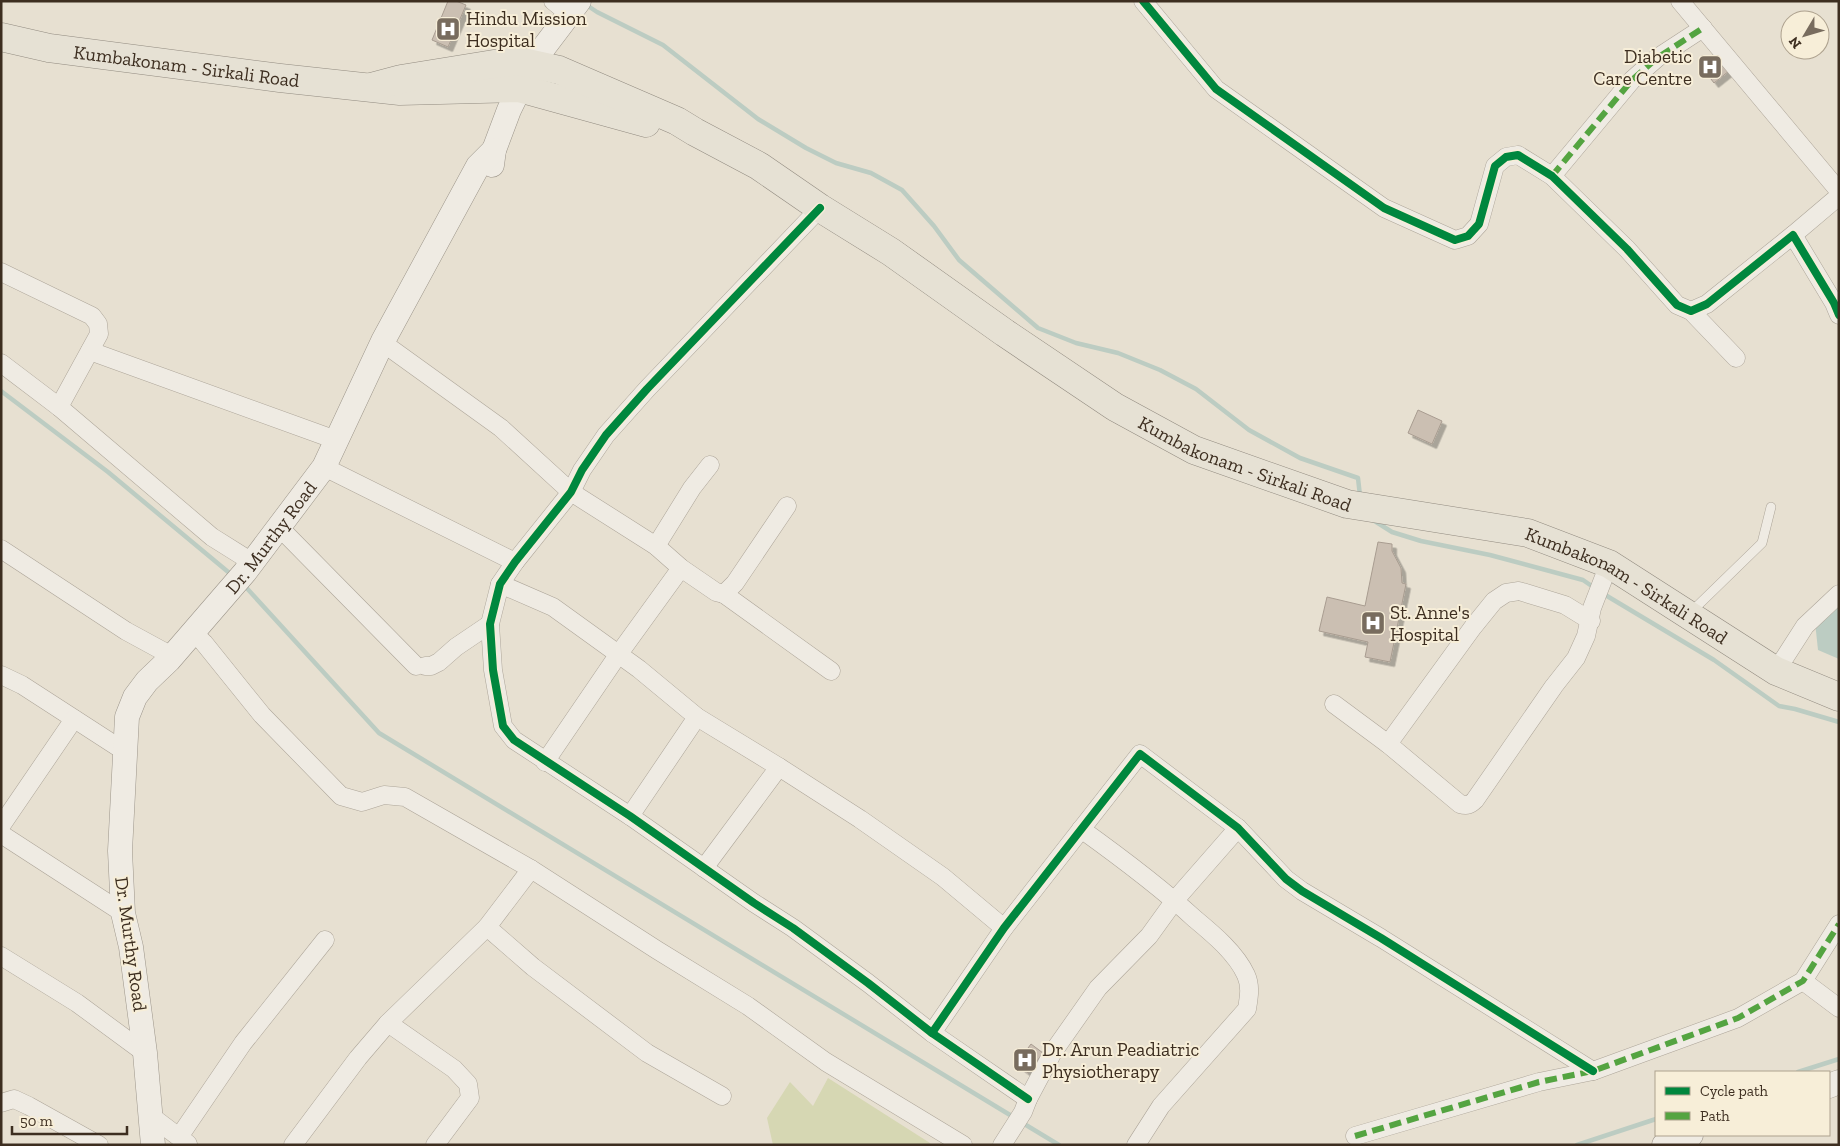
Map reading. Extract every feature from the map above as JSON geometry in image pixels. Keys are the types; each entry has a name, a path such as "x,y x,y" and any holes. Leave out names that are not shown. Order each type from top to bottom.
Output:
{"main road":[{"name":"Dr. Murthy Road","path":"355,401 416,309 491,176 494,150 519,88 532,63 569,6"},
{"name":"Kumbakonam - Sirkali Road","path":"1,37 58,49 280,78 400,91 519,88 674,130 695,132"},
{"name":"Kumbakonam - Sirkali Road","path":"371,87 400,79 510,61 532,63 559,70 677,121 759,166 820,208 891,252 1005,333 1115,407 1194,450 1358,506 1528,533 1605,575 1688,615 1776,671 1839,697"},
{"name":"Dr. Murthy Road","path":"153,1145 146,1053 131,947 123,913 120,851 125,747 151,702 170,658 249,567 324,466 383,341 478,166 494,150"},
{"path":"1664,1145 1688,1136"}],"street":[{"path":"1143,1 1216,89 1384,208 1455,240 1468,236 1478,224 1496,166 1506,156 1518,155 1552,176 1627,250 1678,305 1691,311 1736,358"},
{"path":"1680,1 1839,191"},
{"path":"1552,176 1632,80 1658,58 1703,28"},
{"path":"1691,311 1707,304 1839,196"},
{"path":"820,208 646,389 612,428 582,470 571,492 515,562 500,584 490,624 493,670 503,726 514,740 545,762 630,816 793,928 868,983 1025,1105"},
{"path":"1793,235 1834,303 1839,315"},
{"path":"1,272 92,316 98,324 99,334 59,407"},
{"path":"390,348 501,428 571,492 656,546 681,568 716,592 724,594 831,672"},
{"path":"90,351 336,440"},
{"path":"1,363 59,407 249,567"},
{"path":"656,546 692,488 710,465"},
{"path":"324,466 515,562"},
{"path":"724,594 735,583 787,506"},
{"path":"278,527 421,666 431,666 439,662 456,646 490,624"},
{"path":"1,549 170,658"},
{"path":"545,762 618,655 681,568"},
{"path":"1334,704 1388,744 1460,804 1466,806 1471,804 1554,686 1576,658 1586,636 1591,614 1605,575"},
{"path":"500,584 553,607 639,669 697,717 860,819 943,877 1004,928"},
{"path":"1388,744 1473,627 1494,601 1506,593 1519,591 1591,614"},
{"path":"1776,671 1805,626 1839,594"},
{"path":"193,632 262,715 341,796 362,802 384,795 405,797 531,869 748,1006 826,1062 963,1145"},
{"path":"1,674 74,719 125,747"},
{"path":"630,816 697,717"},
{"path":"1,826 74,719"},
{"path":"932,1033 1004,928 1140,754 1238,828 1286,879 1302,891 1381,938 1593,1071"},
{"path":"704,868 779,767"},
{"path":"1005,1140 1053,1052 1098,988 1150,936 1174,900 1238,828"},
{"path":"1080,829 1129,864 1215,936 1247,976 1250,992 1247,1009 1161,1106 1136,1145"},
{"path":"1,834 123,913"},
{"path":"293,1145 358,1058 388,1023 487,927 531,869"},
{"path":"1355,1136 1539,1082 1593,1071 1738,1018 1803,981 1839,924"},
{"path":"487,927 533,967 647,1053 722,1096"},
{"path":"151,1116 184,1141 243,1043 324,940"},
{"path":"1,956 77,1003 146,1053"},
{"path":"1803,981 1839,1008"},
{"path":"388,1023 454,1069 468,1084 470,1098 435,1145"},
{"path":"1,1103 14,1099 99,1145"}],"lane":[{"path":"1688,615 1762,543 1771,506"}],"green space":[{"path":"828,1078 931,1145 773,1145 767,1118 790,1082 813,1106"}],"shaded area":[{"path":"1839,598 1839,659 1818,650 1815,622"}],"building":[{"path":"448,1 456,1 466,5 448,47 432,40"},
{"path":"1715,54 1729,71 1714,83 1701,66"},
{"path":"1418,410 1442,421 1432,444 1408,433"},
{"path":"1378,542 1392,544 1392,551 1401,568 1402,583 1406,584 1390,662 1365,657 1368,642 1319,631 1327,597 1365,606"},
{"path":"1031,1044 1043,1053 1028,1073 1016,1064"}],"waterway":[{"path":"585,4 663,45 758,119 806,148 836,163 871,173 902,190 934,226 959,260 1038,328 1076,343 1118,353 1160,370 1196,389 1249,430 1300,458 1358,478 1360,496"},
{"path":"1,391 108,472 233,576"},
{"path":"1373,520 1392,532 1421,541 1490,555 1583,580 1596,589"},
{"path":"243,584 379,733 1015,1118"},
{"path":"1602,593 1714,660 1779,706 1839,722"},
{"path":"1801,1071 1839,1059"},
{"path":"1577,1145 1655,1119"},
{"path":"1021,1122 1059,1145"}],"marked path":[{"path":"1552,176 1632,80 1657,58 1703,28"},
{"path":"1355,1136 1539,1082 1593,1071 1738,1018 1803,981 1839,924"}],"cycle path":[{"path":"1143,1 1216,89 1384,208 1455,240 1468,236 1479,224 1495,166 1506,157 1518,155 1552,176 1627,249 1677,305 1691,311 1707,304 1793,235 1834,303 1839,315"},
{"path":"820,208 647,389 606,435 582,470 571,492 515,562 500,584 490,624 493,670 503,726 514,740 630,816 793,928 932,1033 1028,1099"},
{"path":"932,1033 1004,928 1140,754 1238,828 1286,879 1302,891 1381,938 1593,1071"}],"place":[{"name":"Hindu Mission Hospital","path":"448,29"},
{"name":"Diabetic Care Centre","path":"1710,67"},
{"name":"St. Anne's Hospital","path":"1373,623"},
{"name":"Dr. Arun Peadiatric Physiotherapy","path":"1025,1060"}]}
